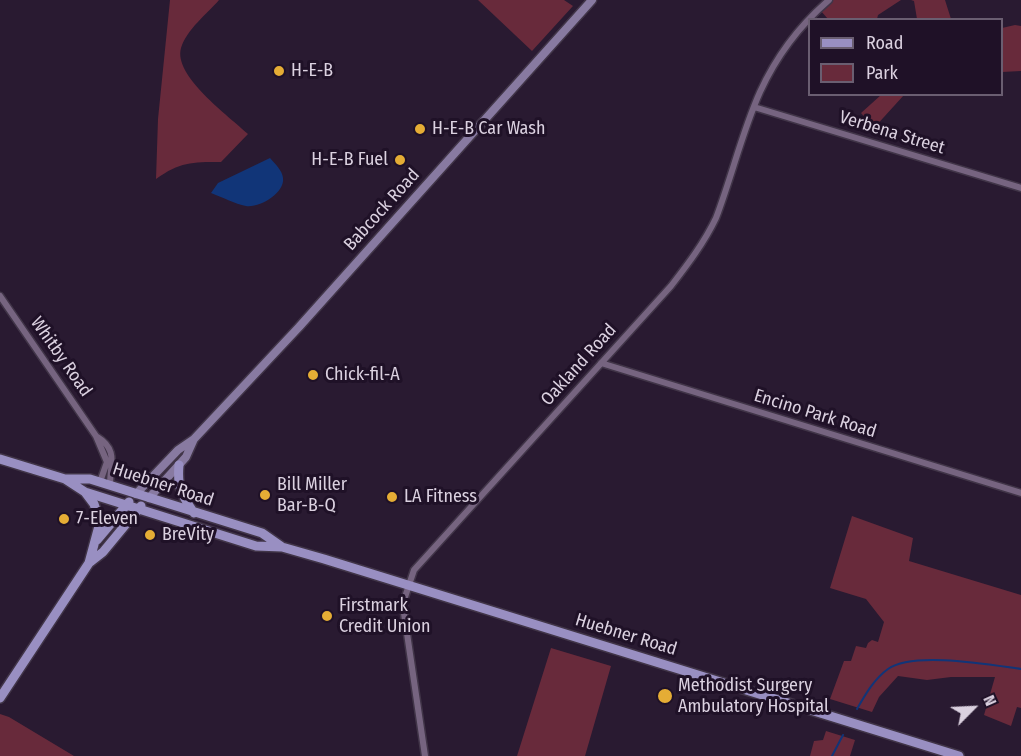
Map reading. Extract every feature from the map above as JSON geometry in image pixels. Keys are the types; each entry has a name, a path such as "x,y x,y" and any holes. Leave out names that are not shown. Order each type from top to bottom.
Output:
{"main road":[{"name":"Babcock Road","path":"0,698 88,563 94,544 126,505 178,450 194,439 377,241 592,0"},
{"name":"Babcock Road","path":"88,563 103,552 186,457 194,439"},
{"name":"Huebner Road","path":"0,459 65,479 85,492 256,546 282,547 959,756"},
{"path":"179,465 179,489 194,513"},
{"name":"Huebner Road","path":"65,479 90,479 110,485 262,533 282,547"},
{"path":"85,492 94,504 99,519 94,544"}],"street":[{"name":"Oakland Road","path":"810,18 829,0"},
{"name":"Oakland Road","path":"425,756 404,613 404,600 416,566 671,286 707,235 725,194 754,107 767,78 787,46 808,20"},
{"name":"Verbena Street","path":"754,107 1021,188"},
{"name":"Whitby Road","path":"0,296 96,436 107,462 100,482"},
{"name":"Encino Park Road","path":"601,363 1021,493"},
{"name":"Whitby Road","path":"96,436 104,440 113,457 110,485"}],"green space":[{"path":"170,0 219,0 188,34 181,48 181,59 185,71 204,95 248,134 221,162 186,164 156,179 158,119"},
{"path":"478,0 564,0 573,6 532,51"},
{"path":"833,0 901,0 878,15 877,18 827,18 820,10"},
{"path":"911,0 945,0 951,18 917,18 914,1"},
{"path":"1021,26 1021,71 1003,72 1003,28"},
{"path":"880,96 903,96 874,128 861,113"},
{"path":"852,516 913,538 909,561 1021,595 1021,708 1017,707 1011,726 984,715 995,677 951,677 927,680 898,676 879,697 872,712 830,699 844,661 851,661 856,646 866,648 872,640 878,642 884,622 866,599 830,588"},
{"path":"551,648 611,666 585,756 517,756"},
{"path":"0,714 9,717 74,756 0,756"},
{"path":"826,731 855,740 850,756 810,756 814,741 823,740"}],"water":[{"path":"270,158 280,170 283,184 276,194 264,202 246,206 211,193 218,183"}],"waterway":[{"path":"857,709 878,678 888,669 900,664 933,660 972,662 1021,669"},
{"path":"832,756 843,735"}],"place":[{"name":"H-E-B","path":"279,71"},
{"name":"H-E-B Car Wash","path":"420,129"},
{"name":"H-E-B Fuel","path":"400,160"},
{"name":"Chick-fil-A","path":"313,375"},
{"name":"Bill Miller Bar-B-Q","path":"265,495"},
{"name":"LA Fitness","path":"392,497"},
{"name":"7-Eleven","path":"64,519"},
{"name":"BreVity","path":"150,535"},
{"name":"Firstmark Credit Union","path":"327,616"},
{"name":"Methodist Surgery Ambulatory Hospital","path":"665,696"}]}
